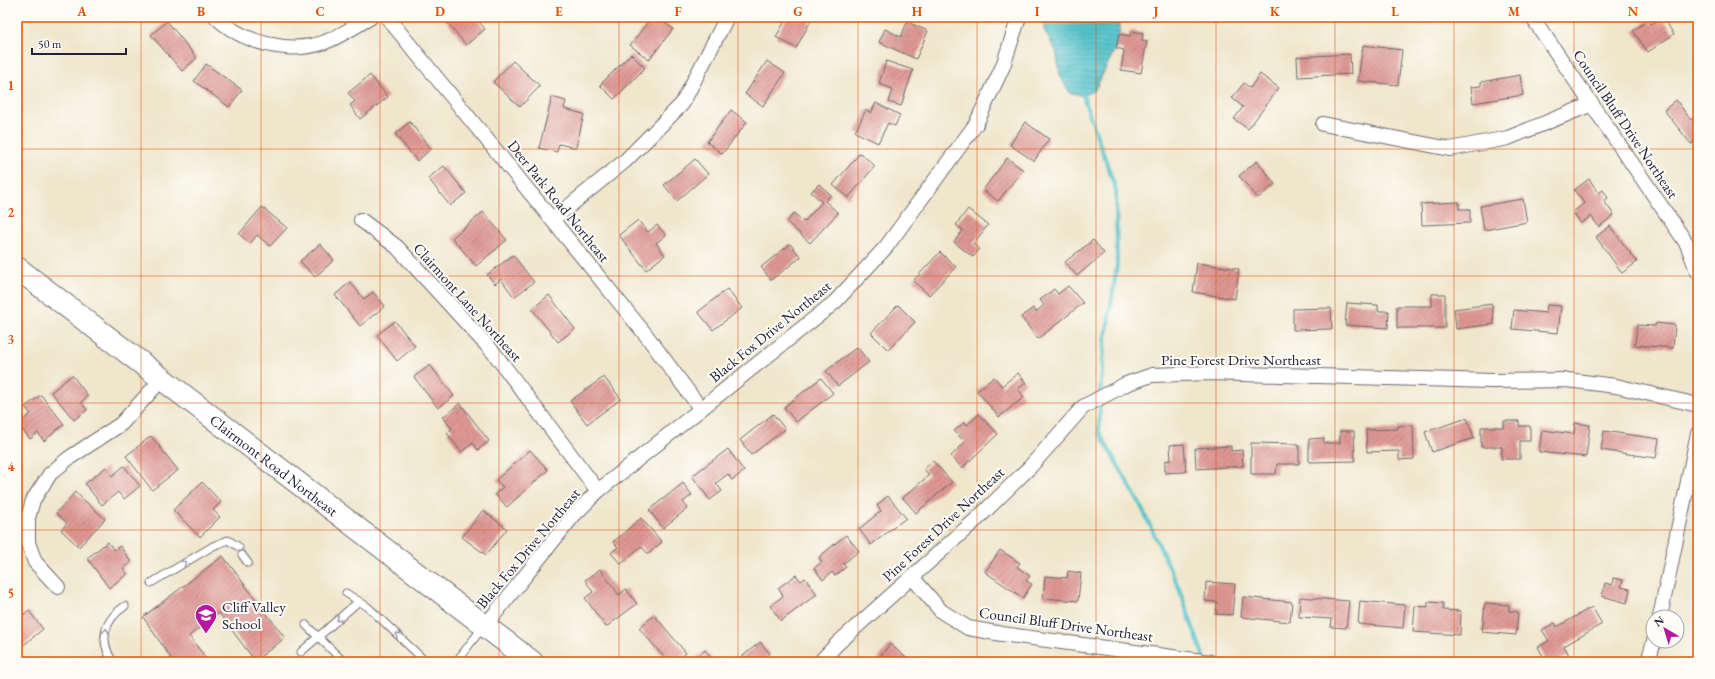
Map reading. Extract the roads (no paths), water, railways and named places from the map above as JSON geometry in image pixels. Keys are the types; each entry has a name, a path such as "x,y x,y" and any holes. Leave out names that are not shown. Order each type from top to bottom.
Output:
{"main road":[{"name":"Clairmont Road Northeast","path":"17,268 532,662"}],"street":[{"path":"216,17 222,23 245,37 276,46 294,48 325,42 371,17"},
{"name":"Deer Park Road Northeast","path":"387,17 646,335 701,409"},
{"path":"552,220 626,161 682,104 727,17"},
{"name":"Black Fox Drive Northeast","path":"485,626 573,516 598,491 835,302 886,247 976,124 1003,66 1019,17"},
{"name":"Council Bluff Drive Northeast","path":"1532,17 1687,244 1698,273"},
{"path":"1323,124 1450,148 1508,138 1592,104"},
{"name":"Clairmont Lane Northeast","path":"361,220 397,247 494,353 598,491"},
{"name":"Pine Forest Drive Northeast","path":"820,662 838,642 978,518 1030,467 1083,407 1126,384 1152,375 1210,373 1492,381 1567,380 1616,386 1698,405"},
{"path":"58,587 35,562 28,544 28,518 33,500 50,474 69,458 121,424 162,379"},
{"path":"1662,609 1698,432"},
{"name":"Council Bluff Drive Northeast","path":"912,577 942,611 968,628 1002,634 1210,662"},
{"path":"1648,662 1652,649"}],"lane":[{"path":"151,583 213,546 228,540 239,547"},
{"path":"242,555 248,563"},
{"path":"346,592 368,607 426,662"},
{"path":"301,652 359,601"},
{"path":"113,662 107,652 105,634 108,622 125,606"},
{"path":"306,625 344,662"},
{"path":"456,662 485,626"}],"water":[{"path":"1044,17 1119,17 1120,29 1115,49 1095,90 1083,96 1069,92 1060,75 1056,51 1044,30"}],"waterway":[{"path":"1083,96 1116,190 1117,265 1104,349 1100,394"},
{"path":"1100,400 1099,432 1141,506 1178,586 1204,658"}],"place":[{"name":"Cliff Valley School","path":"206,634"}]}
